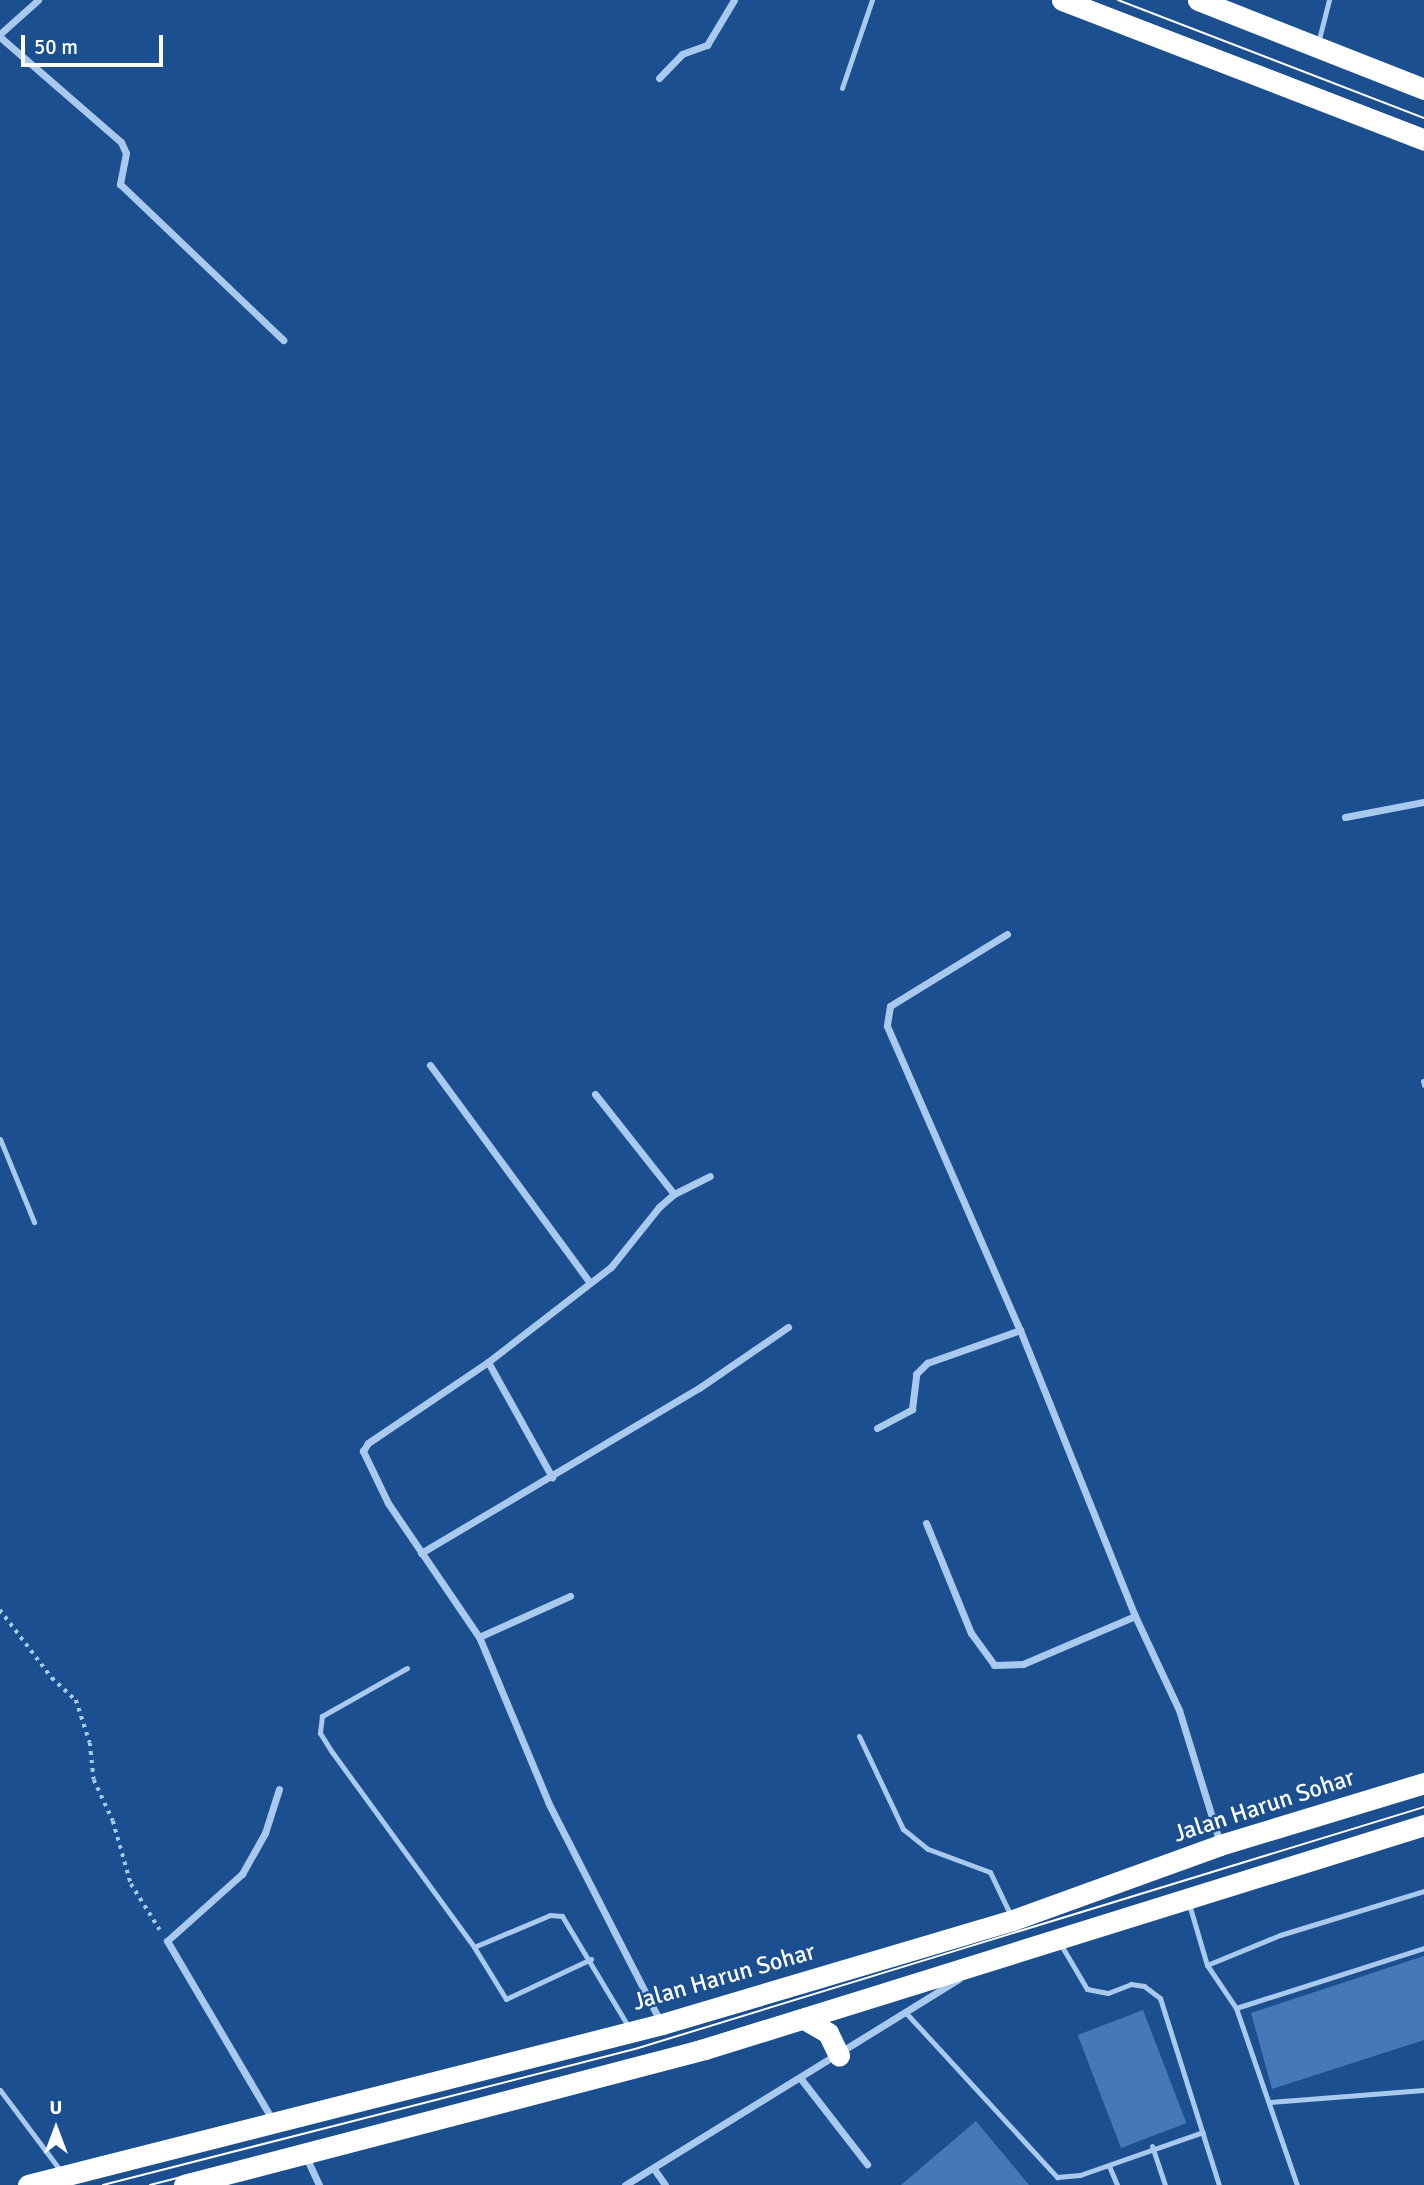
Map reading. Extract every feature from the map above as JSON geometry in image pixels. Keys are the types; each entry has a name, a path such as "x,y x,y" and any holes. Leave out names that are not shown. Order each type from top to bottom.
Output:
{"highway":[{"path":"1062,0 1424,140"},
{"path":"1198,0 1316,50 1424,89"},
{"name":"Jalan Harun Sohar","path":"28,2185 272,2120 662,2024 1013,1920 1220,1845 1424,1783"},
{"path":"184,2185 515,2102 804,2020 1060,1942 1187,1898 1424,1825"},
{"path":"804,2020 828,2033 839,2056"}],"street":[{"path":"38,0 0,35 121,142 127,153 120,184 283,340"},
{"path":"659,78 682,54 707,46 734,0"},
{"path":"1345,817 1424,802"},
{"path":"1007,934 890,1006 886,1014 1020,1330 1135,1616 1179,1710 1220,1845"},
{"path":"430,1065 590,1283"},
{"path":"595,1094 674,1194"},
{"path":"662,2024 549,1804 479,1637 421,1553 365,1461 364,1448 488,1362 590,1283 627,1251 648,1217 674,1194 710,1176"},
{"path":"421,1553 699,1388 789,1327"},
{"path":"877,1428 912,1409 916,1374 927,1363 1020,1330"},
{"path":"488,1362 552,1477"},
{"path":"926,1523 971,1633 994,1665 1023,1664 1135,1616"},
{"path":"479,1637 570,1596"},
{"path":"272,2120 167,1941 242,1874 265,1833 279,1789"},
{"path":"625,2185 907,2014 978,1965"},
{"path":"801,2079 867,2164"},
{"path":"304,2154 319,2185"},
{"path":"654,2169 665,2185"}],"lane":[{"path":"842,88 873,0"},
{"path":"1316,50 1329,0"},
{"path":"0,1139 34,1222"},
{"path":"407,1668 321,1716 319,1729 368,1807 474,1947 506,1999 591,1959"},
{"path":"859,1736 903,1829 928,1849 990,1872 1013,1920"},
{"path":"1207,1965 1280,1935 1424,1891"},
{"path":"1187,1898 1207,1965 1236,2008 1297,2185"},
{"path":"474,1947 555,1915 565,1919 591,1959 631,2032"},
{"path":"1060,1942 1087,1989 1108,1993 1131,1984 1154,1990 1166,2014 1219,2185"},
{"path":"1236,2008 1424,1948"},
{"path":"907,2014 1046,2170 1069,2178 1203,2132"},
{"path":"0,2090 64,2176"},
{"path":"1270,2102 1424,2090"},
{"path":"1153,2147 1166,2185"},
{"path":"1109,2166 1117,2185"}],"path":[{"path":"0,1610 52,1678 76,1700 90,1743 94,1780 113,1821 131,1884 167,1941"}],"building":[{"path":"1424,1956 1424,2040 1272,2089 1251,2013"},
{"path":"1143,2010 1186,2123 1121,2148 1078,2035"},
{"path":"976,2121 1029,2185 901,2185"}],"tram line":[{"path":"1087,0 1424,130"},
{"path":"1118,0 1424,118"},
{"path":"103,2185 635,2049 1424,1807"},
{"path":"150,2185 638,2060 1424,1819"}]}
